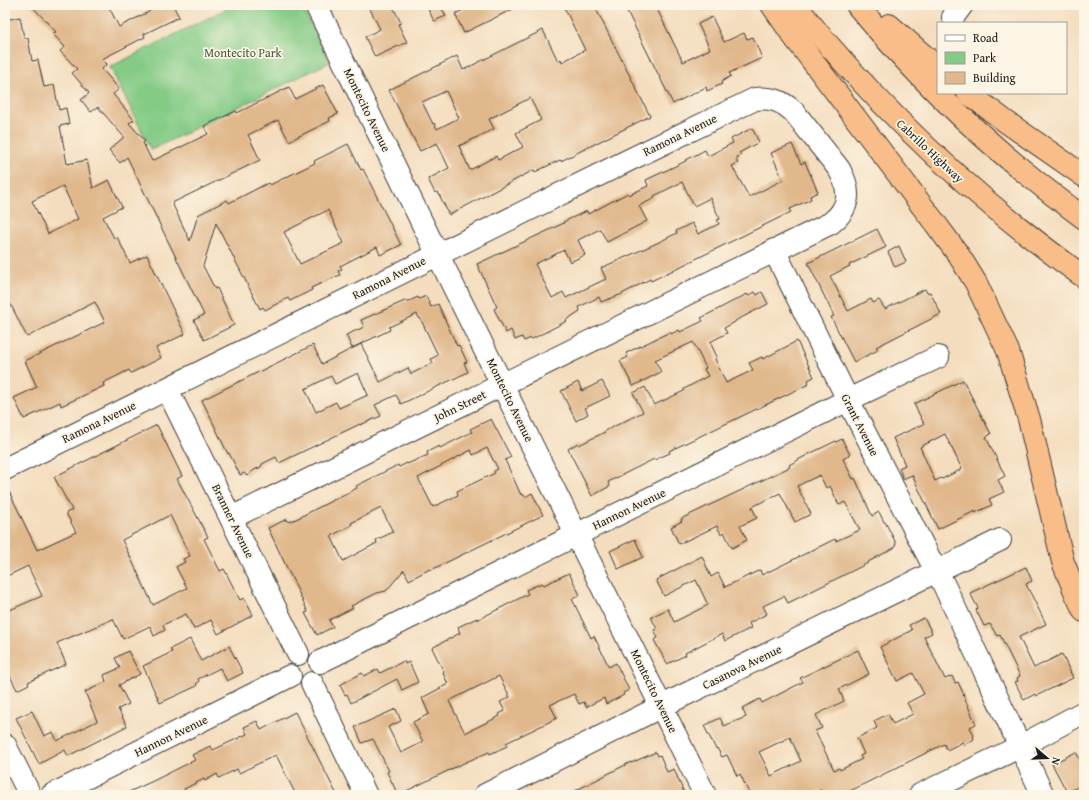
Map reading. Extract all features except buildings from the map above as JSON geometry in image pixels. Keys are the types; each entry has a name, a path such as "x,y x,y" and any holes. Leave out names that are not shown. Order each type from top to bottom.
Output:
{"highway":[{"path":"772,5 800,45 958,254 976,283 1008,351 1029,419 1063,562 1084,611"},
{"name":"Cabrillo Highway","path":"795,5 829,46 873,94 942,162 1015,225 1084,276"},
{"path":"857,5 908,63 937,92"},
{"path":"865,5 937,67"},
{"path":"940,94 1017,166 1084,218"},
{"path":"969,94 999,117 1084,176"}],"street":[{"name":"Montecito Avenue","path":"316,5 705,795"},
{"name":"Ramona Avenue","path":"5,469 438,254 755,99 770,98 776,100 794,112 839,169 844,178 848,196 843,210 838,217 831,222 774,250"},
{"name":"John Street","path":"232,518 774,250"},
{"name":"Grant Avenue","path":"774,250 848,400 943,583 1019,747 1043,795"},
{"name":"Hannon Avenue","path":"320,662 848,400 938,357"},
{"name":"Branner Avenue","path":"167,389 298,654"},
{"name":"Casanova Avenue","path":"485,795 662,706 1000,540"},
{"path":"298,654 313,654 320,662 322,667 320,677 312,684 302,685 290,676 289,666 294,657 298,654"},
{"name":"Hannon Avenue","path":"52,795 290,676"},
{"path":"312,684 366,795"},
{"path":"920,795 1019,747 1084,712"},
{"path":"5,745 30,795"}],"green space":[{"name":"Montecito Park","path":"234,5 301,5 330,62 151,150 110,67"}]}
